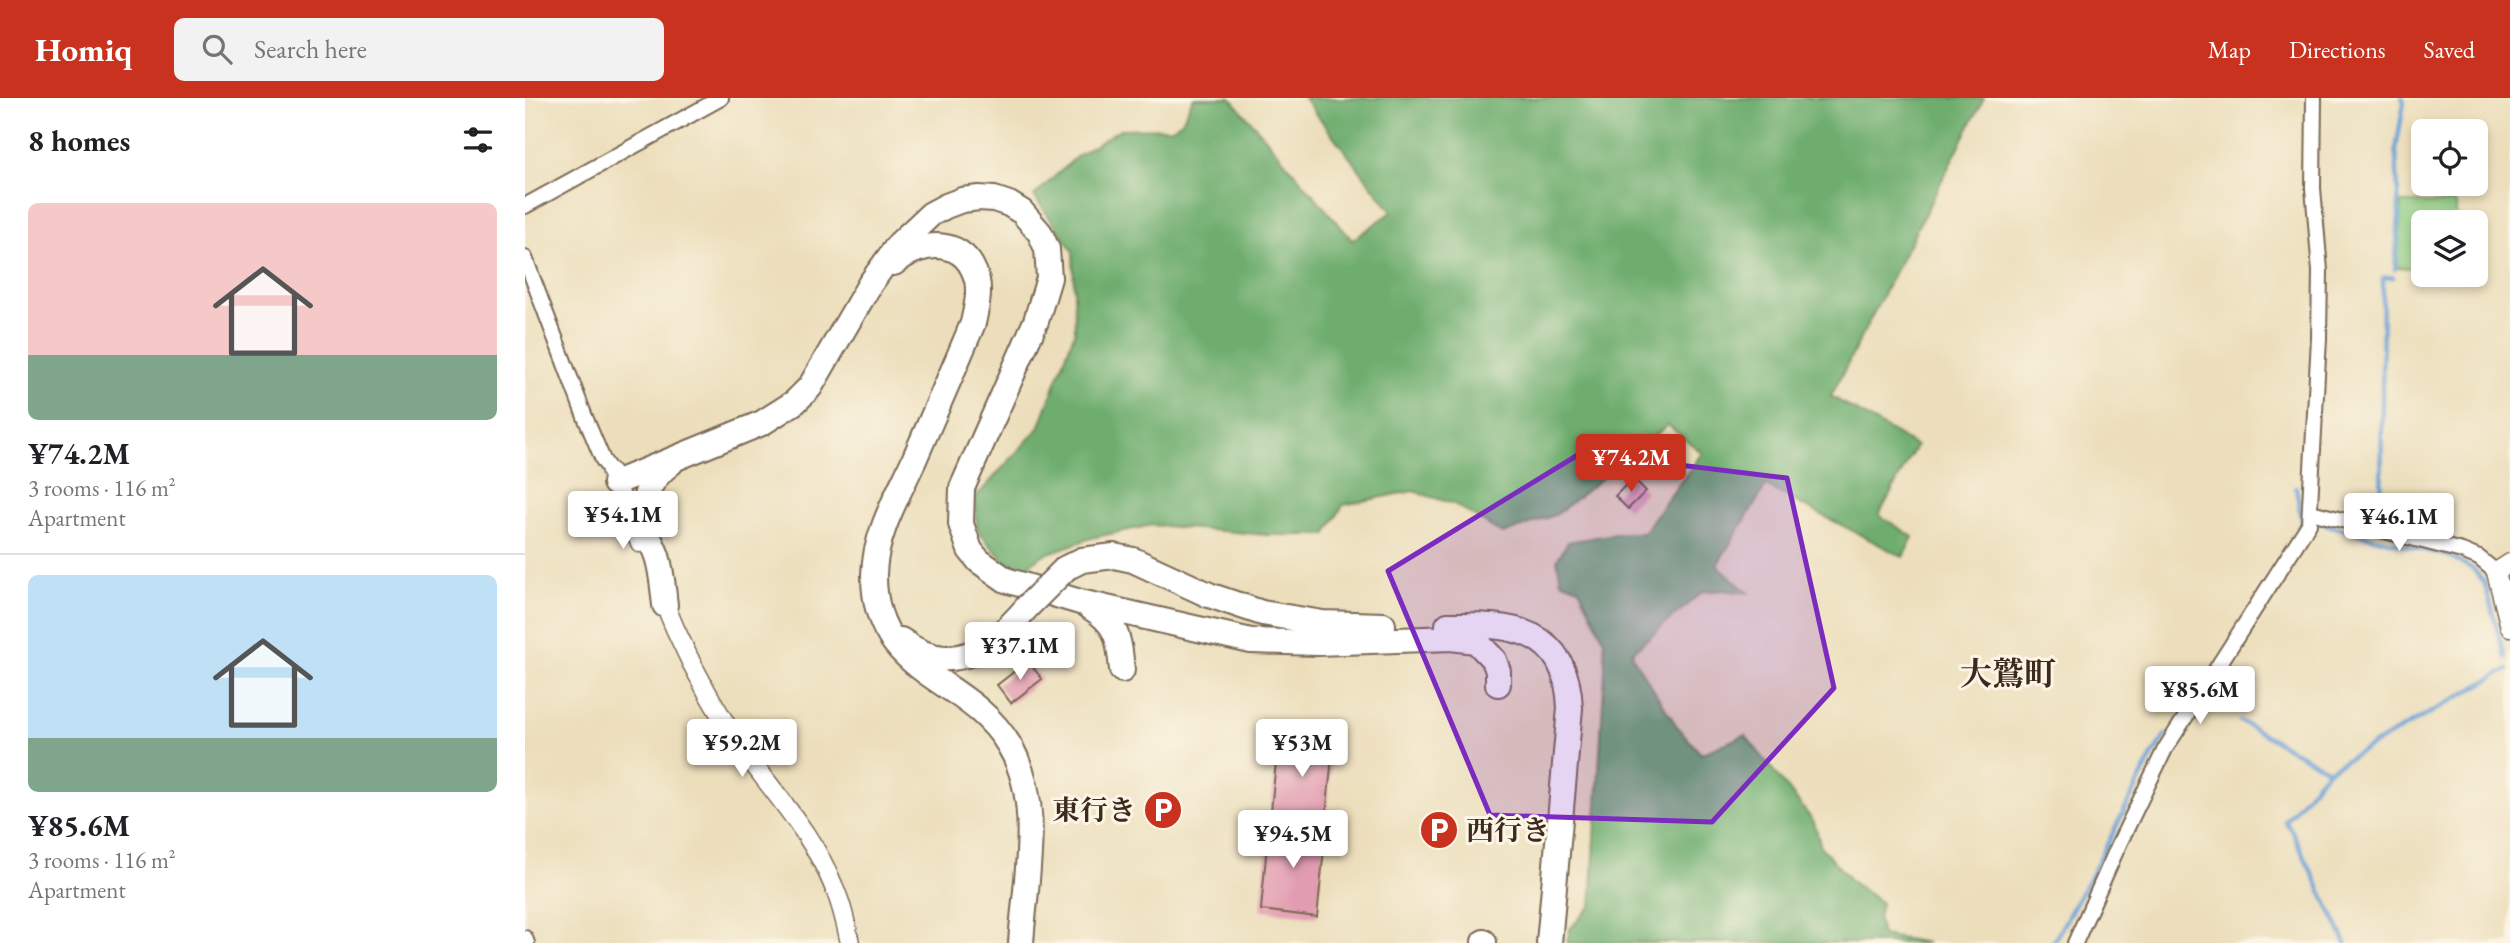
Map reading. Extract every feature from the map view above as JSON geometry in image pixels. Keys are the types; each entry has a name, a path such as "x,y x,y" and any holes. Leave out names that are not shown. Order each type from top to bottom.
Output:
{"highway":[{"path":"613,477 683,455 762,423 795,402 815,381 870,284 899,244 916,227 932,214 962,200 979,198 1009,204 1022,212 1041,233 1049,263 1045,296 1036,321 962,488 961,524 970,550 979,561 1006,580 1080,602 1251,641 1317,643 1451,638 1476,641 1494,660 1498,671 1498,684"},
{"path":"870,284 906,253 929,245 941,245 961,256 976,278 978,292 973,323 885,525 874,571 878,609 885,628 904,656 987,717 1010,746 1028,795 1030,818 1021,943"},
{"path":"665,605 657,556 646,530 644,499 659,472 683,455"},
{"path":"878,609 903,641 919,651 949,658 968,656 999,638 1066,568 1082,560 1114,556 1133,560 1209,595 1262,613 1291,619 1359,625 1502,626 1533,636 1558,658 1569,689 1570,708 1549,943"},
{"path":"1080,602 1104,616 1113,628 1119,641 1122,670"}],"street":[{"path":"525,206 721,98"},
{"path":"2075,943 2165,749 2305,532 2311,512 2320,271 2313,188 2314,98"},
{"path":"525,258 585,417 613,477 681,641 722,716 814,848 834,887 849,943"},
{"path":"2311,512 2462,551 2503,567 2510,627"},
{"path":"525,938 527,943"}],"highlighted area":[{"path":"1581,453 1787,478 1834,688 1712,822 1490,815 1388,571"}],"green space":[{"path":"1193,98 1231,98 1352,240 1392,212 1304,98 1984,98 1831,396 1916,446 1879,515 1913,537 1903,557 1766,486 1717,565 1748,593 1723,590 1702,592 1632,652 1676,725 1701,754 1745,735 1814,822 1821,847 1851,881 1881,903 1878,918 1882,935 1927,943 1567,943 1570,929 1591,906 1605,668 1604,640 1579,588 1561,581 1557,560 1568,542 1620,533 1643,533 1702,453 1668,425 1557,514 1503,534 1454,504 1413,491 1343,505 1326,535 1268,535 1152,525 1091,538 1043,555 1024,568 1006,563 977,530 975,498 1039,428 1075,331 1073,251 1034,196 1076,157 1120,129 1172,128 1182,121"},
{"path":"2401,203 2456,203 2456,210 2411,210 2411,268 2397,267"}],"building":[{"path":"1633,478 1646,491 1628,509 1615,496"},
{"path":"1028,661 1042,679 1011,703 997,685"},
{"path":"1278,742 1333,747 1326,816 1271,811"},
{"path":"1269,823 1326,829 1317,917 1261,910"}],"waterway":[{"path":"2395,269 2399,218 2396,149 2404,102 2402,98"},
{"path":"2381,520 2383,278 2393,277"},
{"path":"2296,487 2302,523 2299,527"},
{"path":"2324,524 2381,540"},
{"path":"2381,539 2451,557 2473,569 2484,582 2505,657"},
{"path":"2240,721 2328,770 2508,669"},
{"path":"2053,943 2153,754 2166,735"},
{"path":"2328,770 2285,821 2346,943"}],"place":[{"name":"東行き","path":"1163,810"},
{"name":"西行き","path":"1439,830"}],"district":[{"name":"大鷲町","path":"2008,674"}]}
